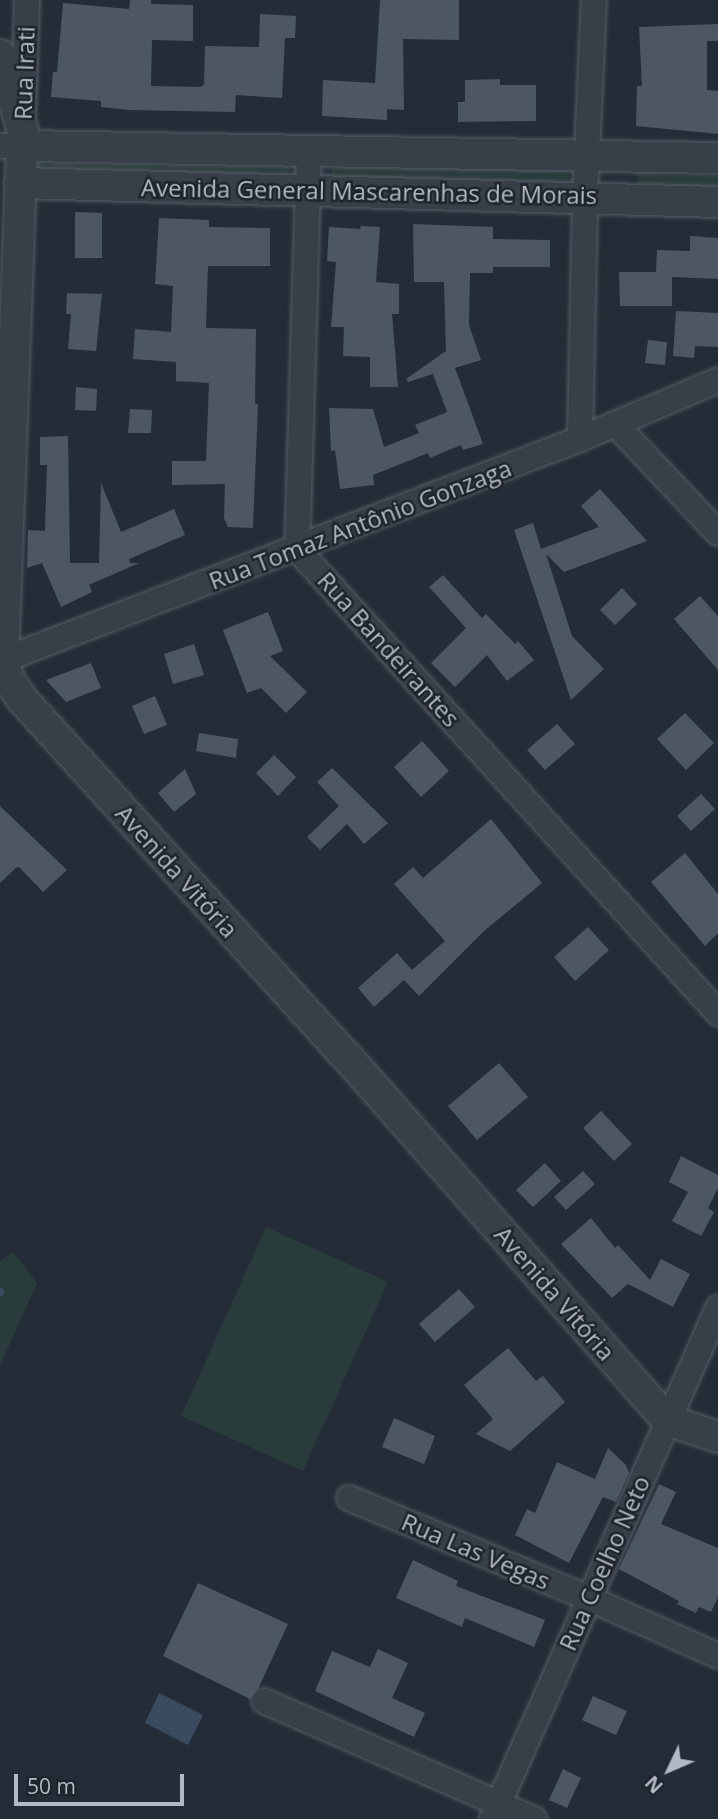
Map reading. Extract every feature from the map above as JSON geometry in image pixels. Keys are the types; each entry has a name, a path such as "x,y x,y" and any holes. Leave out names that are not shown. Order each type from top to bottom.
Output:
{"street":[{"name":"Rua Irati","path":"15,141 27,0"},
{"path":"580,439 585,196 594,0"},
{"name":"Avenida Vitória","path":"0,55 20,183 1,660 9,680 21,698 348,1058 667,1420"},
{"name":"Avenida General Mascarenhas de Morais","path":"15,141 309,152 718,158"},
{"path":"297,549 309,152"},
{"name":"Avenida General Mascarenhas de Morais","path":"20,183 585,196 718,202"},
{"name":"Rua Tomaz Antônio Gonzaga","path":"1,660 580,439 718,380"},
{"path":"615,424 718,533"},
{"name":"Rua Bandeirantes","path":"297,549 718,1013"},
{"name":"Rua Coelho Neto","path":"496,1811 718,1308"},
{"path":"667,1420 718,1437"},
{"name":"Rua Las Vegas","path":"349,1498 588,1598 718,1656"},
{"path":"264,1701 496,1811 534,1819"}],"shaded area":[{"path":"36,163 289,167 289,182 36,176"},
{"path":"332,167 569,168 568,186 331,182"},
{"path":"638,173 718,176 718,194 637,190"},
{"path":"266,1227 388,1282 303,1471 181,1416"},
{"path":"13,1252 37,1283 0,1366 0,1261"}],"water":[{"path":"159,1693 203,1715 188,1745 145,1723"}],"building":[{"path":"130,0 151,0 151,4 193,5 193,41 152,40 151,86 201,87 204,84 205,46 259,47 260,14 296,16 295,38 285,38 282,98 236,95 235,112 129,110 101,107 101,101 51,97 53,72 57,72 63,3 129,9"},
{"path":"380,0 459,0 459,40 403,39 404,110 387,109 387,120 322,116 323,80 375,83"},
{"path":"718,24 718,41 707,41 707,90 718,91 718,134 636,126 637,86 642,86 639,27"},
{"path":"500,79 500,85 536,85 536,121 458,122 458,102 465,102 465,80"},
{"path":"75,212 102,213 102,258 75,258"},
{"path":"159,218 209,220 209,227 270,228 270,266 208,266 206,328 256,329 255,404 258,404 253,528 228,527 224,518 225,484 172,485 172,461 206,461 209,383 176,381 176,362 133,359 135,329 171,332 173,286 155,284"},
{"path":"413,224 493,227 493,239 550,240 550,267 493,267 493,273 470,273 469,325 481,360 455,368 483,444 463,450 461,445 430,458 428,453 373,475 374,485 340,489 335,450 331,451 329,408 373,409 384,447 419,433 415,425 447,412 433,374 408,382 406,379 446,351 444,282 414,282"},
{"path":"361,226 380,227 376,282 399,284 399,314 392,314 398,387 370,387 370,357 343,356 344,327 331,327 336,262 327,261 329,227 360,229"},
{"path":"690,236 718,238 718,279 672,277 672,306 620,306 619,272 656,272 657,250 690,251"},
{"path":"67,293 102,294 96,351 68,349 71,314 66,314"},
{"path":"676,311 718,313 718,347 695,346 694,358 673,356"},
{"path":"648,340 667,342 665,365 645,363"},
{"path":"76,387 97,389 96,411 75,410"},
{"path":"130,409 152,410 151,433 128,433"},
{"path":"68,436 70,563 99,563 101,483 121,532 174,509 185,535 129,559 130,563 139,563 89,585 92,592 61,607 42,563 27,568 28,530 45,531 47,465 40,465 40,437"},
{"path":"600,489 647,541 564,572 546,554 572,636 604,669 571,700 514,530 533,523 541,549 599,527 581,506"},
{"path":"443,575 482,618 486,614 515,644 518,641 534,660 507,681 487,655 455,687 431,663 466,628 429,587"},
{"path":"622,588 637,604 615,625 600,610"},
{"path":"700,596 718,616 718,670 674,619"},
{"path":"268,612 283,651 270,656 307,692 286,713 261,688 247,693 223,630"},
{"path":"194,644 204,675 173,684 164,654"},
{"path":"91,663 101,688 66,702 46,680"},
{"path":"155,696 167,725 144,734 132,706"},
{"path":"685,713 714,743 686,770 657,739"},
{"path":"557,724 575,744 545,770 527,750"},
{"path":"199,733 238,739 236,758 196,751"},
{"path":"422,741 449,771 421,797 394,767"},
{"path":"274,755 296,777 278,796 256,773"},
{"path":"332,768 388,823 364,844 347,824 320,850 307,837 339,806 317,782"},
{"path":"185,769 196,794 174,812 158,793"},
{"path":"701,794 715,809 691,831 677,816"},
{"path":"0,806 67,870 43,892 17,867 0,883"},
{"path":"491,819 542,883 484,931 419,996 404,980 374,1007 358,988 397,953 412,970 445,941 394,884 413,867 423,878"},
{"path":"685,853 718,894 718,933 705,946 651,882"},
{"path":"588,927 609,950 575,981 554,957"},
{"path":"499,1063 528,1097 477,1140 448,1106"},
{"path":"601,1111 632,1144 614,1161 583,1128"},
{"path":"681,1156 718,1175 718,1188 708,1208 714,1212 701,1236 672,1221 688,1192 669,1182"},
{"path":"545,1163 561,1181 533,1207 516,1190"},
{"path":"583,1171 595,1184 566,1210 554,1197"},
{"path":"591,1218 615,1248 618,1245 650,1280 661,1259 690,1274 673,1307 628,1284 612,1298 561,1244"},
{"path":"459,1289 475,1307 435,1342 419,1324"},
{"path":"508,1348 536,1381 543,1376 565,1402 510,1451 476,1434 493,1419 464,1385"},
{"path":"394,1418 435,1436 424,1464 382,1447"},
{"path":"608,1448 626,1465 629,1473 616,1502 603,1497 569,1563 515,1535 527,1509 535,1513 557,1462 595,1479"},
{"path":"659,1484 676,1492 661,1524 718,1548 718,1597 711,1612 699,1607 696,1613 619,1569"},
{"path":"413,1560 458,1581 456,1586 545,1620 534,1647 465,1618 462,1627 396,1598"},
{"path":"198,1583 288,1624 259,1687 250,1699 163,1656"},
{"path":"378,1649 408,1663 392,1698 425,1713 414,1737 315,1691 332,1651 370,1667"},
{"path":"593,1696 627,1711 616,1735 582,1720"},
{"path":"563,1769 581,1778 567,1808 549,1800"}]}
